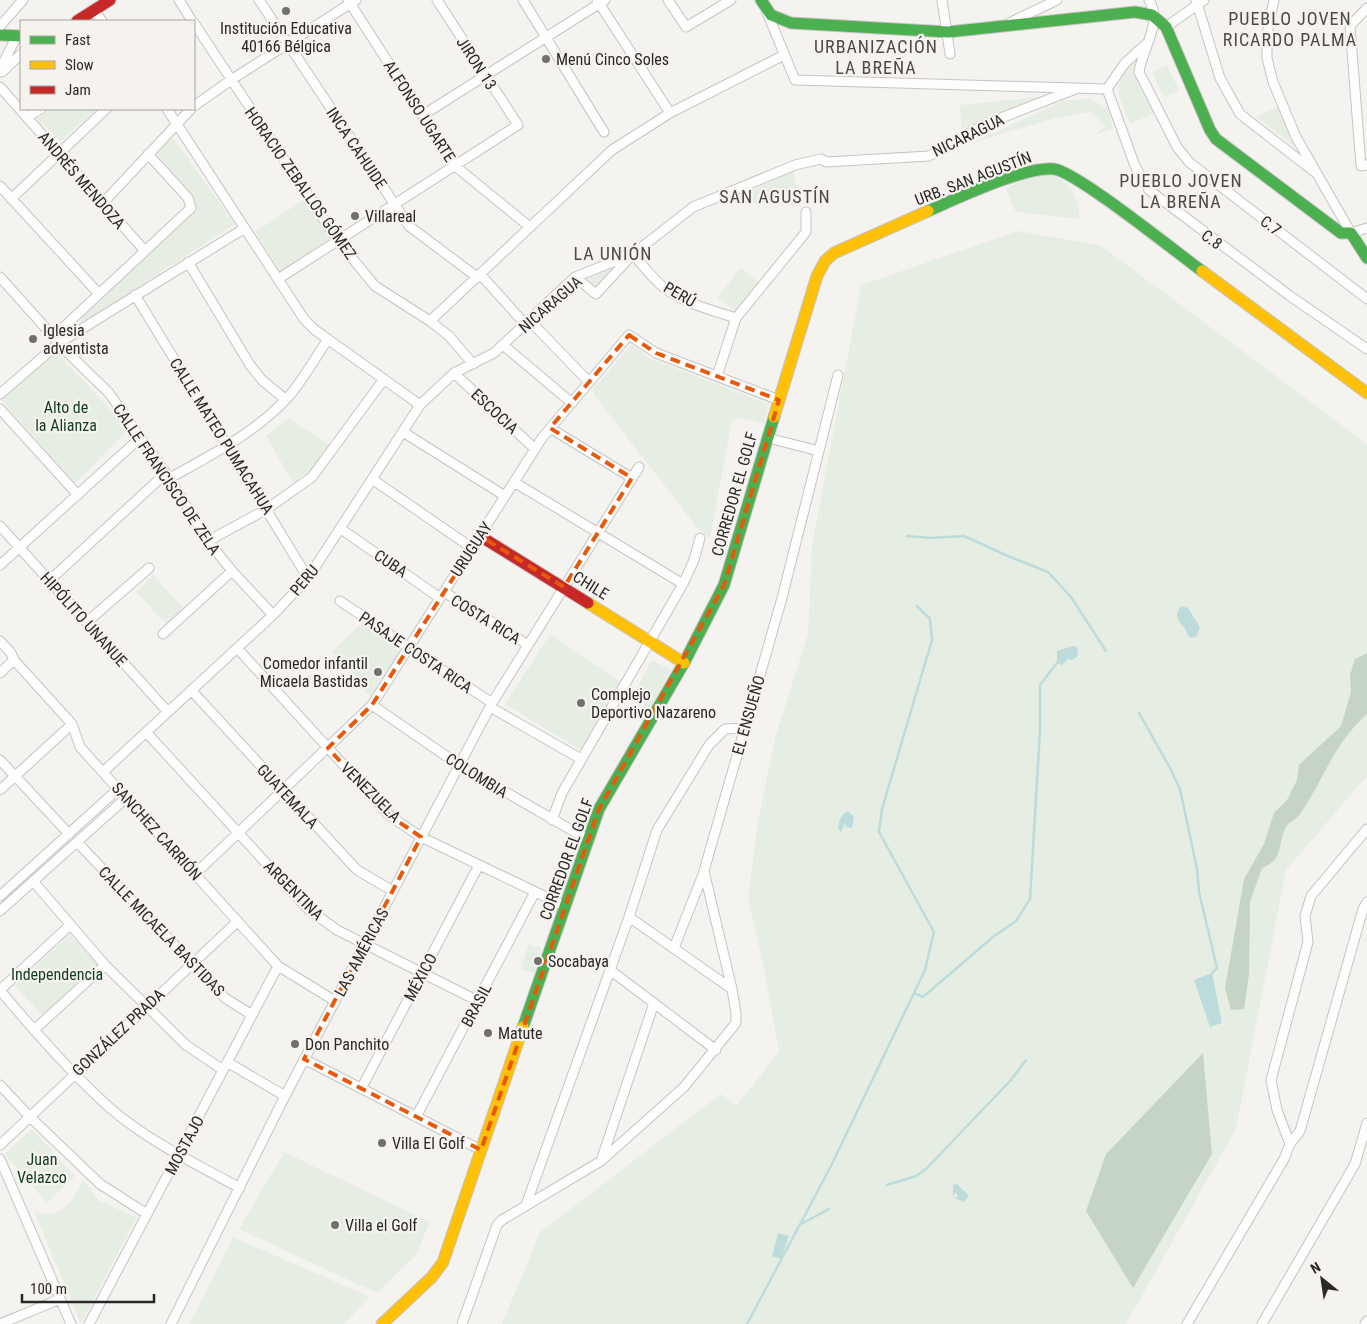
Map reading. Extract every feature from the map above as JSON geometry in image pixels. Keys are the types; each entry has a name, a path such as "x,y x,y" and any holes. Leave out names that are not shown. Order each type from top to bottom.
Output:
{"street":[{"path":"0,26 23,0"},
{"path":"79,20 110,0"},
{"name":"HORACIO ZEBALLOS GÓMEZ","path":"179,0 191,20"},
{"name":"INCA CAHUIDE","path":"259,0 409,226 478,276 589,382"},
{"name":"JIRON 13","path":"437,0 518,125 455,166"},
{"path":"523,0 604,132"},
{"path":"668,0 686,27 731,0"},
{"path":"942,0 950,54"},
{"path":"1004,26 1057,0"},
{"name":"C.7","path":"1149,0 1152,5 1150,40 1141,61 1139,72 1177,147 1184,157 1367,299"},
{"path":"1274,0 1267,34 1267,58 1273,82 1296,137 1367,258"},
{"path":"195,105 352,1"},
{"name":"ALFONSO UGARTE","path":"352,1 455,166 530,227"},
{"path":"423,115 600,1 670,113"},
{"path":"1166,27 1199,1 1220,78 1240,114 1320,176"},
{"path":"763,5 776,18 791,23 948,32 1135,12 1152,15 1166,27 1185,76 1216,139 1341,232 1351,233 1367,228"},
{"path":"763,5 795,80 1107,89 1124,63 1150,40"},
{"path":"1364,165 1350,26 1367,8"},
{"path":"94,10 101,20"},
{"name":"HORACIO ZEBALLOS GÓMEZ","path":"195,27 338,241 375,286 430,321 448,336 473,364"},
{"path":"0,35 19,36 0,69"},
{"path":"0,74 20,55"},
{"path":"430,321 612,150 670,113 784,55"},
{"name":"ANDRÉS MENDOZA","path":"0,87 20,109"},
{"name":"NICARAGUA","path":"473,364 494,353 575,277 633,254 693,207 795,165 821,159 826,162 929,156 988,123 1078,88"},
{"name":"C.8","path":"1107,89 1135,166 1149,190 1290,296 1367,350"},
{"name":"ANDRÉS MENDOZA","path":"21,110 145,251"},
{"path":"27,117 39,110"},
{"path":"11,200 105,110"},
{"path":"168,110 304,319 328,339 420,405"},
{"path":"102,204 189,110"},
{"path":"0,394 100,294 191,208 188,198 148,154"},
{"path":"278,280 455,166"},
{"name":"URB. SAN AGUSTÍN","path":"778,400 817,276 825,262 834,253 975,192 1040,169 1054,169 1090,189 1367,393"},
{"path":"0,186 100,294"},
{"path":"717,376 736,318 806,232 806,212"},
{"path":"56,340 135,295 245,228"},
{"path":"575,277 596,294 633,254"},
{"name":"PERÚ","path":"633,254 668,290 688,302 736,318"},
{"path":"188,262 250,365 286,400"},
{"name":"CALLE FRANCISCO DE ZELA","path":"0,277 56,340 109,393 142,437 208,541 232,571 274,615"},
{"name":"CALLE MATEO PUMACAHUA","path":"135,295 308,578"},
{"name":"URUGUAY","path":"195,874 372,705 535,449 550,428 629,335 656,353 778,400"},
{"path":"50,580 168,476 227,445 268,417 286,400 328,339"},
{"path":"503,345 572,403"},
{"name":"PERU","path":"103,772 274,615 308,578 420,405 454,373 473,364"},
{"name":"ESCOCIA","path":"454,373 535,449"},
{"name":"EL ENSUEÑO","path":"462,1324 497,1225 526,1205 600,1161 684,1087 716,1050 736,1023 732,989 704,871 782,598 838,374"},
{"path":"208,541 267,509 312,477 384,379"},
{"name":"CORREDOR EL GOLF","path":"382,1324 432,1277 443,1262 587,839 600,809 684,663 724,585 778,400"},
{"path":"0,409 78,495"},
{"path":"550,428 632,478"},
{"path":"403,432 505,496"},
{"path":"0,565 142,437"},
{"path":"768,438 819,451"},
{"name":"LAS AMÉRICAS","path":"171,1324 304,1059 491,705 639,467"},
{"path":"372,479 472,548"},
{"path":"514,482 683,584"},
{"name":"HIPÓLITO UNANUE","path":"0,526 168,712"},
{"name":"CUBA","path":"341,529 442,595"},
{"name":"CHILE","path":"480,536 684,663"},
{"path":"552,820 562,793 580,759 683,584 694,560 700,538"},
{"path":"87,622 150,568"},
{"path":"163,634 232,571"},
{"name":"COSTA RICA","path":"442,595 528,646"},
{"name":"PASAJE COSTA RICA","path":"340,602 491,705 580,759"},
{"name":"SANCHEZ CARRIÓN","path":"0,642 72,724 80,747 278,966 335,1001"},
{"name":"VENEZUELA","path":"237,648 390,816 421,837 565,906"},
{"path":"0,673 14,660"},
{"name":"GUATEMALA","path":"191,690 357,870 393,890"},
{"name":"COLOMBIA","path":"372,705 459,765 587,839"},
{"path":"0,790 72,724"},
{"path":"526,1205 629,917 657,830 709,745 725,730 745,728"},
{"name":"ARGENTINA","path":"146,732 308,909 338,930 478,1001"},
{"path":"0,760 69,834"},
{"path":"0,896 118,789"},
{"path":"0,911 126,798"},
{"path":"1290,1144 1277,1110 1271,1080 1308,942 1305,916 1311,896 1367,830"},
{"name":"CALLE MICAELA BASTIDAS","path":"77,842 225,998 252,1015"},
{"name":"MÉXICO","path":"361,1089 479,865"},
{"path":"674,948 704,871"},
{"path":"33,881 69,926 186,1046 285,1096"},
{"name":"BRASIL","path":"416,1117 535,892"},
{"path":"1187,1324 1284,1159 1290,1144 1300,1131 1362,908 1367,902"},
{"path":"629,917 732,989"},
{"name":"GONZÁLEZ PRADA","path":"0,1145 238,921"},
{"path":"69,926 0,990 34,1030 110,1108 179,1154 240,1188"},
{"path":"34,1030 105,964"},
{"name":"MOSTAJO","path":"90,1324 278,966"},
{"path":"610,970 716,1050"},
{"path":"600,1161 654,1003"},
{"path":"304,1059 481,1150"},
{"path":"0,1085 29,1116 100,1184 147,1214"},
{"path":"1262,1324 1355,1164 1367,1123"},
{"path":"0,1159 71,1324"},
{"path":"0,1324 60,1299"}],"highlighted area":[{"path":"629,335 656,353 779,400 724,585 599,809 481,1150 304,1059 421,837 390,816 328,748 372,705 480,536 564,587 632,478 550,428"}],"green space":[{"path":"1138,57 1136,64 1137,79 1154,113 1131,124 1118,89 1123,76"},
{"path":"1167,65 1179,90 1164,97 1152,73"},
{"path":"1055,95 962,136 960,105"},
{"path":"1089,99 1108,108 1113,129 1094,135 1106,126 1090,112 1055,118 970,144 1065,100"},
{"path":"1278,106 1299,150 1256,117"},
{"path":"51,110 97,110 61,141 37,119"},
{"path":"172,136 235,224 83,323 80,318 196,209 194,198 156,153"},
{"path":"793,170 800,206 709,200 733,192 750,191"},
{"path":"1040,172 1057,177 1070,187 1077,202 1079,219 1016,212 1005,189"},
{"path":"305,199 330,239 282,274 255,232"},
{"path":"1018,231 1100,245 1367,444 1367,776 1286,870 1236,1129 1126,1324 502,1324 540,1232 721,1094 736,1106 779,1052 765,974 748,897 758,821 775,738 808,634 812,545 861,285"},
{"path":"619,243 629,252 594,263"},
{"path":"621,264 594,289 585,279"},
{"path":"741,268 758,282 735,311 717,297"},
{"path":"632,344 649,358 769,404 764,424 742,418 732,421 710,538 696,526 594,395 593,389"},
{"name":"Alto de la Alianza","path":"56,352 129,429 75,483 1,400"},
{"path":"288,418 331,446 316,466 293,483 266,436"},
{"path":"153,575 185,610 167,625 136,592"},
{"path":"363,622 401,650 370,697 332,652"},
{"path":"550,634 622,683 580,750 505,704"},
{"path":"1367,653 1367,714 1345,738 1309,801 1300,814 1286,827 1277,856 1262,868 1250,902 1249,974 1244,1009 1231,1010 1225,988 1244,879 1264,844 1274,813 1287,800 1297,780 1299,765 1341,726 1351,692 1350,675 1355,659"},
{"path":"652,660 671,670 650,708 631,698"},
{"name":"Independencia","path":"70,934 98,965 43,1016 15,986"},
{"path":"528,944 542,948 535,973 521,969"},
{"path":"1203,1053 1212,1154 1133,1288 1086,1211 1106,1154"},
{"name":"Juan Velazco","path":"32,1129 75,1176 47,1203 5,1154"},
{"name":"Villa el Golf","path":"284,1152 430,1222 416,1255 377,1293 239,1229"},
{"path":"83,1179 99,1201 137,1217 81,1324 34,1211 52,1213 59,1211 70,1202"},
{"name":"Villa el Golf","path":"233,1237 370,1297 344,1324 189,1324"}],"water":[{"path":"1181,606 1188,608 1200,627 1197,636 1192,638 1188,636 1178,618 1178,611"},
{"path":"1073,646 1077,647 1078,656 1072,660 1068,659 1062,665 1057,663 1057,651"},
{"path":"848,811 854,817 852,828 846,827 845,823 841,832 838,828 840,820"},
{"path":"1212,973 1222,1023 1210,1027 1194,980"},
{"path":"957,1184 969,1196 964,1202 954,1198 958,1197 956,1192 953,1196 953,1185"},
{"path":"778,1233 789,1236 781,1259 772,1256"}],"waterway":[{"path":"907,536 931,538 964,536 1048,572 1071,597 1106,651"},
{"path":"747,1324 831,1166 925,970 934,932 879,832 882,809 932,640 930,619 917,606"},
{"path":"914,993 923,997 993,937 1016,921 1030,899 1040,731 1040,685 1057,663"},
{"path":"1139,713 1180,789 1197,869 1199,892 1217,968 1212,973"},
{"path":"887,1185 916,1176 926,1169 1011,1080 1026,1060"},
{"path":"801,1224 829,1209"}],"traffic: fast":[{"path":"761,0 771,15 791,23 948,32 1135,12 1152,15 1166,27 1210,130 1216,139 1341,233 1351,233 1367,258"},
{"path":"0,35 20,36"},
{"path":"928,211 1009,178 1041,169 1054,169 1066,174 1104,198 1202,271"},
{"path":"523,1027 599,809 684,663 724,585 774,417"}],"traffic: slow":[{"path":"774,417 817,276 825,261 834,253 928,211"},
{"path":"1202,271 1367,393"},
{"path":"588,603 684,663"},
{"path":"382,1324 432,1277 443,1262 523,1027"}],"traffic: jam":[{"path":"79,20 110,0"},
{"path":"480,536 588,603"}],"place":[{"name":"Institución Educativa 40166 Bélgica","path":"286,11"},
{"name":"Menú Cinco Soles","path":"546,59"},
{"name":"Villareal","path":"355,216"},
{"name":"Iglesia adventista","path":"33,339"},
{"name":"Comedor infantil Micaela Bastidas","path":"378,672"},
{"name":"Complejo Deportivo Nazareno","path":"581,703"},
{"name":"Socabaya","path":"538,961"},
{"name":"Matute","path":"488,1033"},
{"name":"Don Panchito","path":"295,1044"},
{"name":"Villa El Golf","path":"382,1143"},
{"name":"Villa el Golf","path":"335,1225"}],"district":[{"name":"PUEBLO JOVEN RICARDO PALMA","path":"1290,29"},
{"name":"URBANIZACIÓN LA BREÑA","path":"876,57"},
{"name":"PUEBLO JOVEN LA BREÑA","path":"1181,191"},
{"name":"SAN AGUSTÍN","path":"775,197"},
{"name":"LA UNIÓN","path":"613,254"}]}
